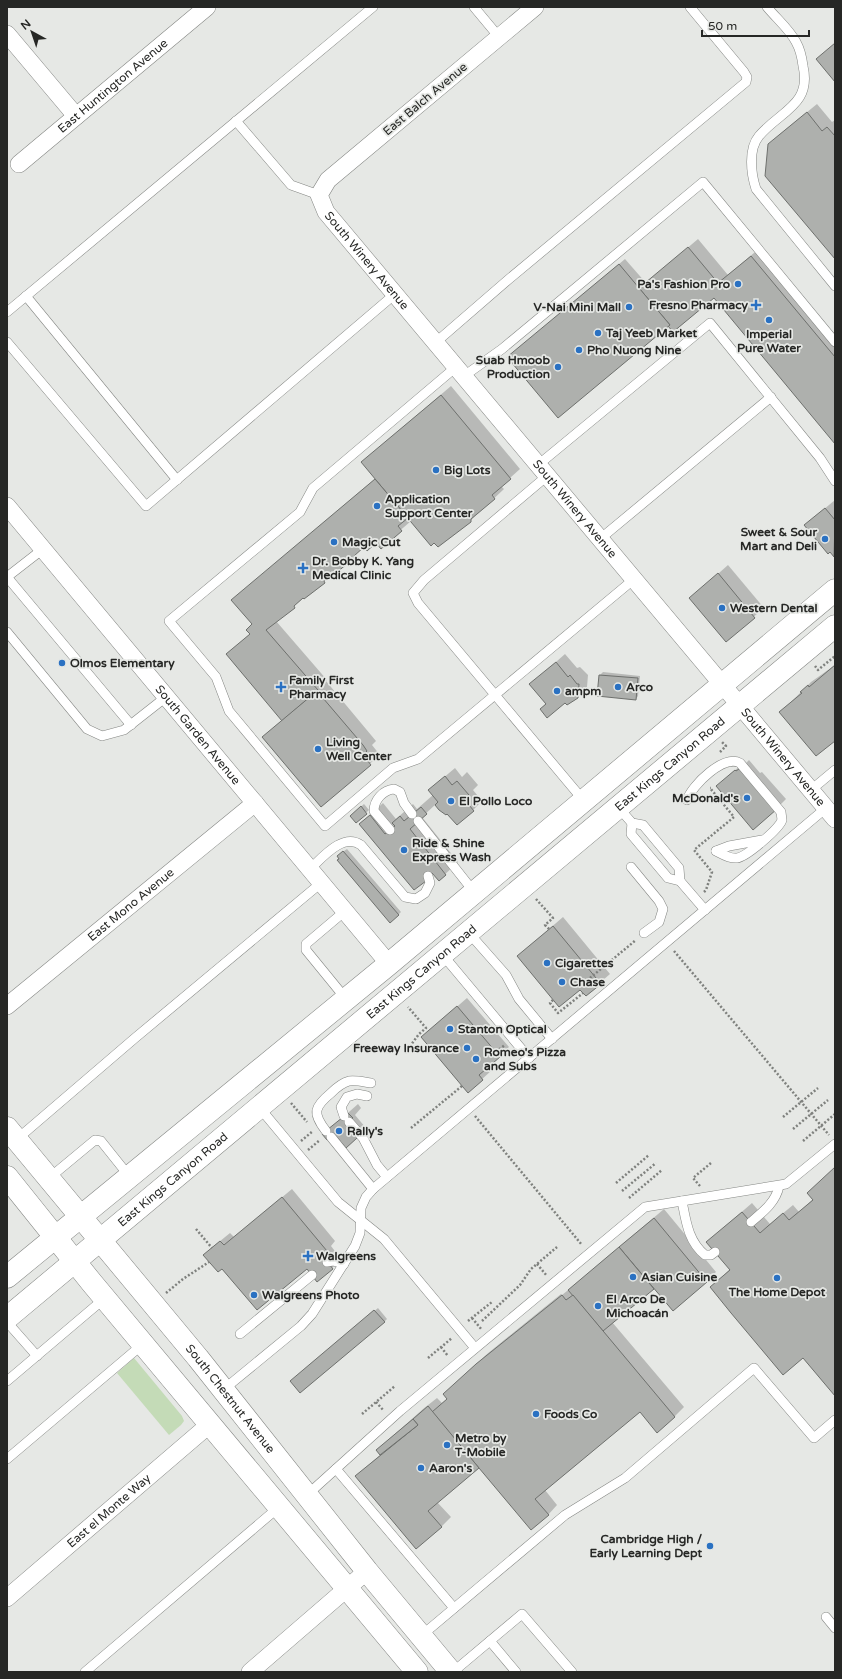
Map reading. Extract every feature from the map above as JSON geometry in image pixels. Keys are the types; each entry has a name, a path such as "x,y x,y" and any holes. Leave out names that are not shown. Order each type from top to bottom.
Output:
{"main road":[{"path":"7,1277 389,964 835,590"},
{"name":"East Kings Canyon Road","path":"7,1318 711,728 835,626"},
{"name":"South Chestnut Avenue","path":"12,1134 223,1390 367,1571 452,1672"},
{"path":"7,1177 105,1298 415,1671"},
{"path":"210,1424 234,1433 285,1491 296,1496 306,1495"}],"street":[{"name":"East Huntington Avenue","path":"19,164 207,7"},
{"name":"East Balch Avenue","path":"319,195 328,180 535,7"},
{"path":"7,34 76,116"},
{"name":"South Winery Avenue","path":"319,195 326,212 830,814"},
{"name":"South Garden Avenue","path":"7,506 12,522 43,549 389,964"},
{"name":"East Mono Avenue","path":"7,1006 255,803"},
{"name":"East el Monte Way","path":"7,1598 210,1424"},
{"path":"250,1672 367,1571"}],"lane":[{"path":"7,312 373,7"},
{"path":"474,7 499,36"},
{"path":"436,343 515,274 746,82 747,77 744,72 690,7"},
{"path":"767,7 796,42 805,73 805,87 798,101 759,136 754,145 751,175 756,189 835,286"},
{"path":"236,122 291,185 319,195"},
{"path":"633,580 418,759 393,768 325,826 229,711 216,677 169,621 300,512 313,488 460,372 502,348 703,182 835,342"},
{"path":"7,342 146,506 395,294"},
{"path":"26,296 177,480"},
{"path":"584,801 418,604 413,592 424,580 543,470 710,323 820,458 835,480"},
{"path":"600,539 770,397"},
{"path":"43,549 7,577 131,725"},
{"path":"7,632 87,729 102,736 124,730 166,696"},
{"path":"687,800 697,784 721,764 732,760 740,763 781,812 781,824 776,830 741,857 730,858 716,851 729,846 763,840"},
{"path":"810,790 835,770"},
{"path":"390,830 374,811 376,801 384,792 390,789 398,790 412,814"},
{"path":"618,806 632,823 643,825 679,868 680,881"},
{"path":"223,1390 306,1320 318,1305 358,1239 361,1208 366,1197 373,1189 705,910 830,814"},
{"path":"418,822 474,892"},
{"path":"632,823 631,834 668,878 680,881 705,910"},
{"path":"310,869 336,846 343,842 351,841 361,845 404,897 416,899 425,893 430,882 428,876"},
{"path":"631,867 660,901 663,908 659,922 644,933"},
{"path":"12,1134 135,1038 321,883"},
{"path":"345,911 306,944 306,950 346,999"},
{"path":"468,932 506,975 519,999 552,1039"},
{"path":"442,954 529,1058"},
{"path":"371,1083 354,1081 345,1083 321,1101 316,1114 318,1121 326,1133 373,1189"},
{"path":"367,1096 357,1094 347,1098 341,1107 346,1119 363,1138 377,1165 387,1177"},
{"path":"259,1107 338,1202 384,1239 475,1348"},
{"path":"48,1178 95,1140 101,1141 129,1176"},
{"path":"306,1495 400,1411 644,1207 779,1186 792,1180 833,1141"},
{"path":"751,1222 771,1203 777,1194 779,1186"},
{"path":"682,1201 690,1237 705,1255 711,1255 715,1252"},
{"path":"327,1262 333,1261 344,1264"},
{"path":"240,1334 312,1275"},
{"path":"7,1381 105,1298"},
{"path":"7,1322 37,1356"},
{"path":"7,1459 143,1344"},
{"path":"421,1636 565,1516 625,1478 754,1368 814,1438 835,1420"},
{"path":"336,1469 454,1608"},
{"path":"85,1672 279,1507"},
{"path":"452,1672 522,1614 572,1672"},
{"path":"826,1617 835,1628"},
{"path":"490,1641 516,1672"}],"path":[{"path":"711,728 726,746 715,756 721,764"},
{"path":"696,899 706,890 714,872 694,850 734,817 710,788 715,785"},
{"path":"524,885 553,918 545,925 549,929"},
{"path":"590,978 644,933"},
{"path":"671,938 673,949 833,1141"},
{"path":"396,992 426,1028 419,1034 405,1053"},
{"path":"553,1000 550,1003 558,1013 583,993"},
{"path":"411,1128 462,1086"},
{"path":"783,1117 818,1088"},
{"path":"279,1090 314,1130 326,1133"},
{"path":"793,1129 828,1100"},
{"path":"475,1103 475,1116 589,1253"},
{"path":"803,1141 835,1114"},
{"path":"293,1148 314,1130"},
{"path":"300,1156 326,1133"},
{"path":"616,1183 649,1155"},
{"path":"622,1191 656,1163"},
{"path":"704,1198 700,1186 693,1178 711,1164"},
{"path":"628,1198 662,1170"},
{"path":"196,1229 212,1248"},
{"path":"482,1321 520,1285 531,1269 557,1247"},
{"path":"175,1286 209,1262"},
{"path":"537,1264 546,1275"},
{"path":"472,1318 481,1330"},
{"path":"441,1347 449,1357"},
{"path":"362,1414 395,1386"},
{"path":"376,1402 384,1411"}],"green space":[{"path":"134,1358 182,1416 184,1421 169,1435 117,1373"}],"building":[{"path":"835,43 835,82 816,59"},
{"path":"807,112 822,131 827,127 835,136 835,259 765,176 768,144"},
{"path":"688,247 718,283 751,256 835,357 835,444 714,298 673,332 668,326 670,325 639,288"},
{"path":"619,264 670,325 558,418 507,357"},
{"name":"Big Lots","path":"441,395 511,479 492,495 495,499 471,519 471,522 438,547 434,543 431,546 361,462"},
{"path":"375,479 408,518 398,526 402,531 381,549 376,543 367,551 364,547 335,574 333,573 324,581 325,583 304,599 303,598 294,606 295,608 266,630 318,690 282,721 226,654 250,634 246,630 252,624 231,600"},
{"name":"Sweet & Sour Mart and Deli","path":"825,508 835,520 834,557 830,552 828,554 804,525"},
{"name":"Western Dental","path":"718,573 755,618 726,642 689,598"},
{"name":"ampm","path":"556,662 568,677 570,675 577,684 579,684 578,698 567,705 565,703 547,718 540,709 546,704 529,684"},
{"path":"835,665 835,741 816,756 779,712 802,693 800,692 808,685 809,687"},
{"name":"Arco","path":"599,675 638,678 636,700 597,696"},
{"name":"Living Well Center","path":"317,691 363,745 367,751 363,755 371,765 321,807 262,737"},
{"name":"McDonald's","path":"739,769 777,809 753,830 716,786 735,770 736,771"},
{"name":"El Pollo Loco","path":"445,776 452,785 457,781 469,795 464,799 474,811 457,825 447,814 446,815 439,810 435,805 438,802 428,790"},
{"path":"361,806 367,814 356,823 350,816"},
{"name":"Ride & Shine Express Wash","path":"421,807 427,814 410,829 446,875 439,881 432,873 424,879 426,881 414,890 359,824 370,815 385,834 395,826 392,823 400,816 404,821"},
{"path":"343,851 399,915 390,923 337,860 339,859 337,856"},
{"path":"553,926 601,984 586,996 580,990 559,1007 517,956"},
{"path":"457,1006 500,1057 479,1075 483,1080 468,1093 421,1037"},
{"name":"Rally's","path":"348,1113 353,1118 346,1125 357,1138 346,1148 335,1135 327,1140 322,1134"},
{"name":"The Home Depot","path":"835,1167 835,1396 803,1358 783,1375 731,1313 710,1287 730,1270 706,1242 742,1212 760,1233 783,1213 789,1220 813,1200 807,1193"},
{"name":"Walgreens","path":"282,1197 327,1251 322,1255 333,1269 317,1282 307,1269 257,1310 222,1269 218,1272 203,1255 220,1241 224,1245"},
{"path":"654,1218 707,1282 673,1311 619,1247"},
{"path":"619,1247 654,1289 603,1331 568,1290"},
{"name":"Foods Co","path":"562,1295 566,1300 573,1295 675,1417 657,1433 640,1412 535,1499 549,1515 531,1530 432,1412 447,1399 443,1394 476,1364"},
{"path":"374,1310 385,1322 300,1393 290,1381"},
{"path":"428,1406 479,1468 428,1511 442,1527 416,1549 355,1476 418,1425 413,1419"},
{"path":"413,1419 418,1425 380,1455 376,1450"}],"place":[{"name":"Pa's Fashion Pro","path":"738,284"},
{"name":"Fresno Pharmacy","path":"756,305"},
{"name":"V-Nai Mini Mall","path":"629,307"},
{"name":"Imperial Pure Water","path":"769,320"},
{"name":"Taj Yeeb Market","path":"598,333"},
{"name":"Pho Nuong Nine","path":"579,350"},
{"name":"Suab Hmoob Production","path":"558,367"},
{"name":"Big Lots","path":"436,470"},
{"name":"Application Support Center","path":"377,506"},
{"name":"Sweet & Sour Mart and Deli","path":"825,539"},
{"name":"Magic Cut","path":"334,542"},
{"name":"Dr. Bobby K. Yang Medical Clinic","path":"303,568"},
{"name":"Western Dental","path":"722,608"},
{"name":"Olmos Elementary","path":"62,663"},
{"name":"Family First Pharmacy","path":"281,687"},
{"name":"Arco","path":"618,687"},
{"name":"ampm","path":"557,691"},
{"name":"Living Well Center","path":"318,749"},
{"name":"McDonald's","path":"747,798"},
{"name":"El Pollo Loco","path":"451,801"},
{"name":"Ride & Shine Express Wash","path":"404,850"},
{"name":"Cigarettes","path":"547,963"},
{"name":"Chase","path":"562,982"},
{"name":"Stanton Optical","path":"450,1029"},
{"name":"Freeway Insurance","path":"467,1048"},
{"name":"Romeo's Pizza and Subs","path":"476,1059"},
{"name":"Rally's","path":"339,1131"},
{"name":"Walgreens","path":"308,1256"},
{"name":"Asian Cuisine","path":"633,1277"},
{"name":"The Home Depot","path":"777,1278"},
{"name":"Walgreens Photo","path":"254,1295"},
{"name":"El Arco De Michoacán","path":"598,1306"},
{"name":"Foods Co","path":"536,1414"},
{"name":"Metro by T-Mobile","path":"447,1445"},
{"name":"Aaron's","path":"421,1468"},
{"name":"Cambridge High / Early Learning Dept","path":"710,1546"}]}
